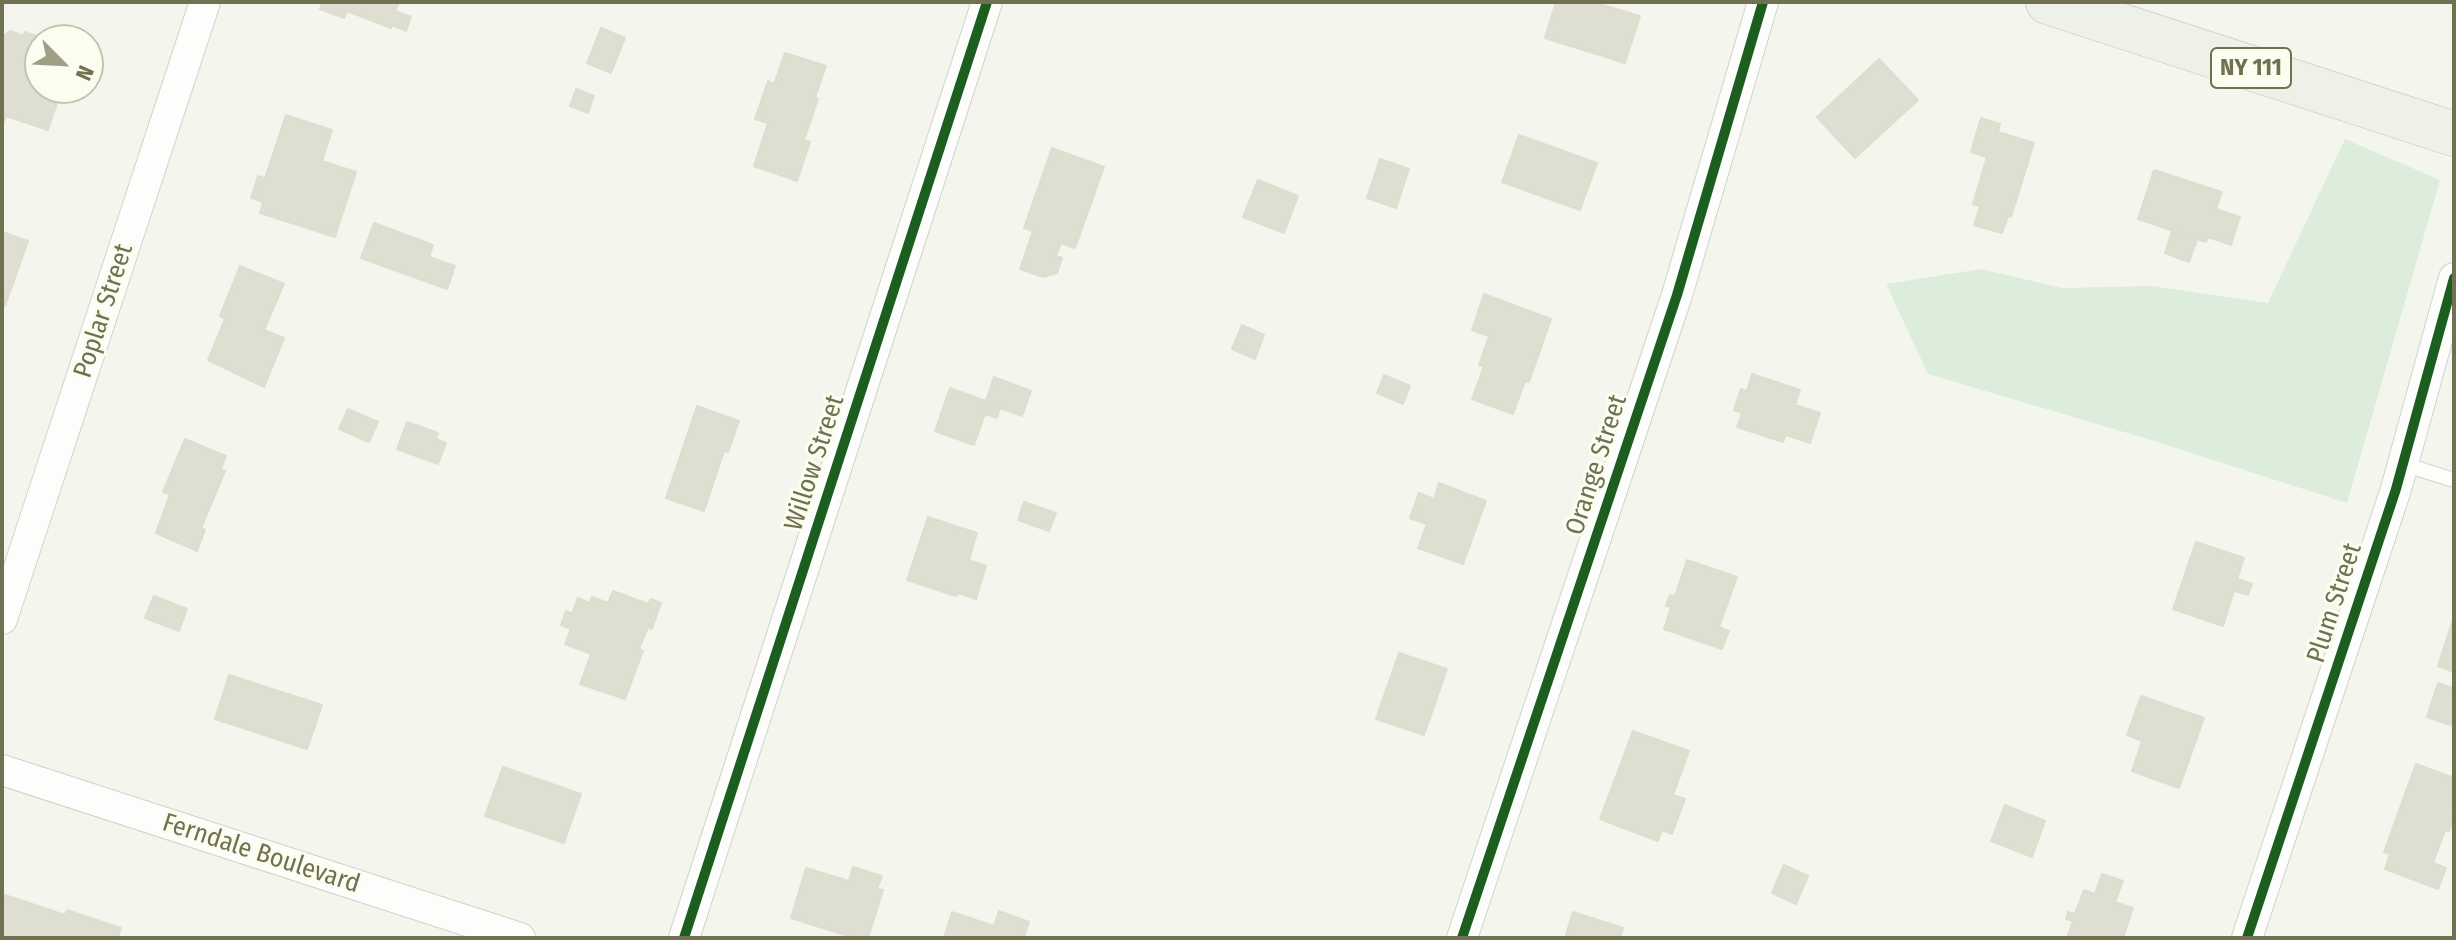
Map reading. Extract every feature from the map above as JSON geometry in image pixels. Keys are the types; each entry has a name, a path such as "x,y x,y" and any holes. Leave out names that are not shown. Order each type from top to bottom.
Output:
{"main road":[{"name":"NY 111","path":"2048,2 2454,134"}],"street":[{"name":"Poplar Street","path":"2,619 205,2"},
{"name":"Willow Street","path":"684,938 987,2"},
{"name":"Orange Street","path":"1462,938 1677,295 1763,2"},
{"name":"Plum Street","path":"2247,938 2403,464 2449,317 2454,278"},
{"name":"Ferndale Boulevard","path":"2,770 520,938"}],"lane":[{"path":"2403,464 2454,480"}],"green space":[{"path":"2345,139 2440,180 2347,503 2151,440 1928,374 1886,284 1981,269 2062,288 2152,286 2268,303"}],"building":[{"path":"323,2 399,2 395,11 411,17 406,31 347,11 344,18 320,9"},
{"path":"1556,2 1604,2 1603,5 1640,16 1625,63 1545,38"},
{"path":"601,28 625,38 611,73 587,63"},
{"path":"10,31 24,36 24,104 57,104 48,130 6,116 2,121 2,37"},
{"path":"785,53 826,66 804,140 810,142 797,181 754,166 768,123 755,119 768,81 774,84"},
{"path":"1879,59 1918,100 1855,158 1817,117"},
{"path":"576,89 594,96 588,113 570,106"},
{"path":"286,115 332,130 322,161 356,172 335,237 260,213 263,202 251,198 258,176 265,178"},
{"path":"1981,118 2000,124 1998,132 2034,143 2011,217 2008,216 2002,233 1974,225 1980,206 1973,204 1987,157 1971,152"},
{"path":"1519,135 1597,163 1580,210 1502,182"},
{"path":"1052,148 1104,167 1075,248 1061,243 1056,256 1062,258 1057,273 1043,277 1020,269 1033,231 1024,228"},
{"path":"1380,159 1409,169 1396,208 1367,198"},
{"path":"2154,170 2222,192 2216,209 2240,217 2231,245 2208,237 2206,242 2138,219"},
{"path":"1258,180 1298,196 1284,233 1243,217"},
{"path":"374,223 433,245 429,257 455,266 447,289 361,258"},
{"path":"2172,231 2197,240 2189,262 2165,253"},
{"path":"2,232 28,241 5,306 2,305"},
{"path":"240,266 284,284 264,330 284,338 264,387 208,360 225,319 220,316"},
{"path":"1484,294 1551,319 1529,382 1525,381 1513,414 1472,399 1484,366 1479,365 1489,336 1472,330"},
{"path":"1242,325 1264,335 1255,359 1232,349"},
{"path":"1752,374 1800,390 1795,405 1820,413 1810,443 1786,435 1783,442 1737,427 1742,413 1734,410 1741,389 1747,391"},
{"path":"1384,375 1410,386 1403,404 1377,393"},
{"path":"994,377 1031,391 1022,416 1000,408 997,418 985,414 974,445 935,431 950,388 986,401"},
{"path":"697,406 739,421 728,452 724,451 704,511 666,498"},
{"path":"348,409 378,422 369,442 339,429"},
{"path":"407,422 438,433 436,439 446,443 438,464 397,449"},
{"path":"185,439 226,456 221,469 225,471 201,528 205,530 197,551 156,533 170,494 163,492"},
{"path":"1439,483 1486,501 1463,564 1418,548 1427,524 1410,518 1419,493 1434,499"},
{"path":"1024,502 1056,513 1049,531 1018,520"},
{"path":"928,517 977,533 969,560 986,566 976,599 958,593 956,596 907,580"},
{"path":"2196,542 2244,558 2237,579 2252,584 2248,595 2234,591 2223,626 2173,609"},
{"path":"1687,560 1737,577 1719,627 1729,631 1722,649 1664,629 1671,607 1666,606 1670,595 1675,596"},
{"path":"613,591 648,604 651,599 661,603 652,629 648,627 639,649 643,651 625,699 580,684 591,654 565,644 571,629 561,625 566,611 572,614 578,598 590,603 592,597 608,603"},
{"path":"154,596 187,609 179,631 145,618"},
{"path":"2454,622 2454,672 2438,666"},
{"path":"1399,653 1447,669 1424,735 1376,719"},
{"path":"229,675 322,705 307,749 215,719"},
{"path":"2438,683 2453,688 2454,685 2454,726 2427,717"},
{"path":"2141,696 2204,718 2179,788 2132,771 2142,741 2127,735"},
{"path":"1633,731 1689,751 1673,795 1685,799 1672,834 1662,830 1658,841 1600,819"},
{"path":"2416,764 2454,778 2454,819 2449,831 2445,830 2433,863 2446,868 2438,889 2385,869 2390,854 2384,852"},
{"path":"503,767 581,794 564,843 485,816"},
{"path":"2005,805 2045,821 2032,857 1991,841"},
{"path":"1784,865 1808,876 1796,904 1772,893"},
{"path":"853,867 882,876 877,889 883,890 868,938 854,938 791,918 806,868 849,881"},
{"path":"2102,874 2123,881 2115,902 2133,908 2123,938 2067,938 2073,921 2066,919 2068,912 2075,914 2084,890 2095,894"},
{"path":"2,894 65,915 67,910 121,928 118,938 2,938"},
{"path":"999,911 1029,922 1026,938 944,938 952,912 994,926"},
{"path":"1573,912 1623,928 1620,938 1565,938"}],"cycle path":[{"path":"684,938 987,2"},
{"path":"1462,938 1677,295 1763,2"},
{"path":"2247,938 2396,489 2454,278"}]}
